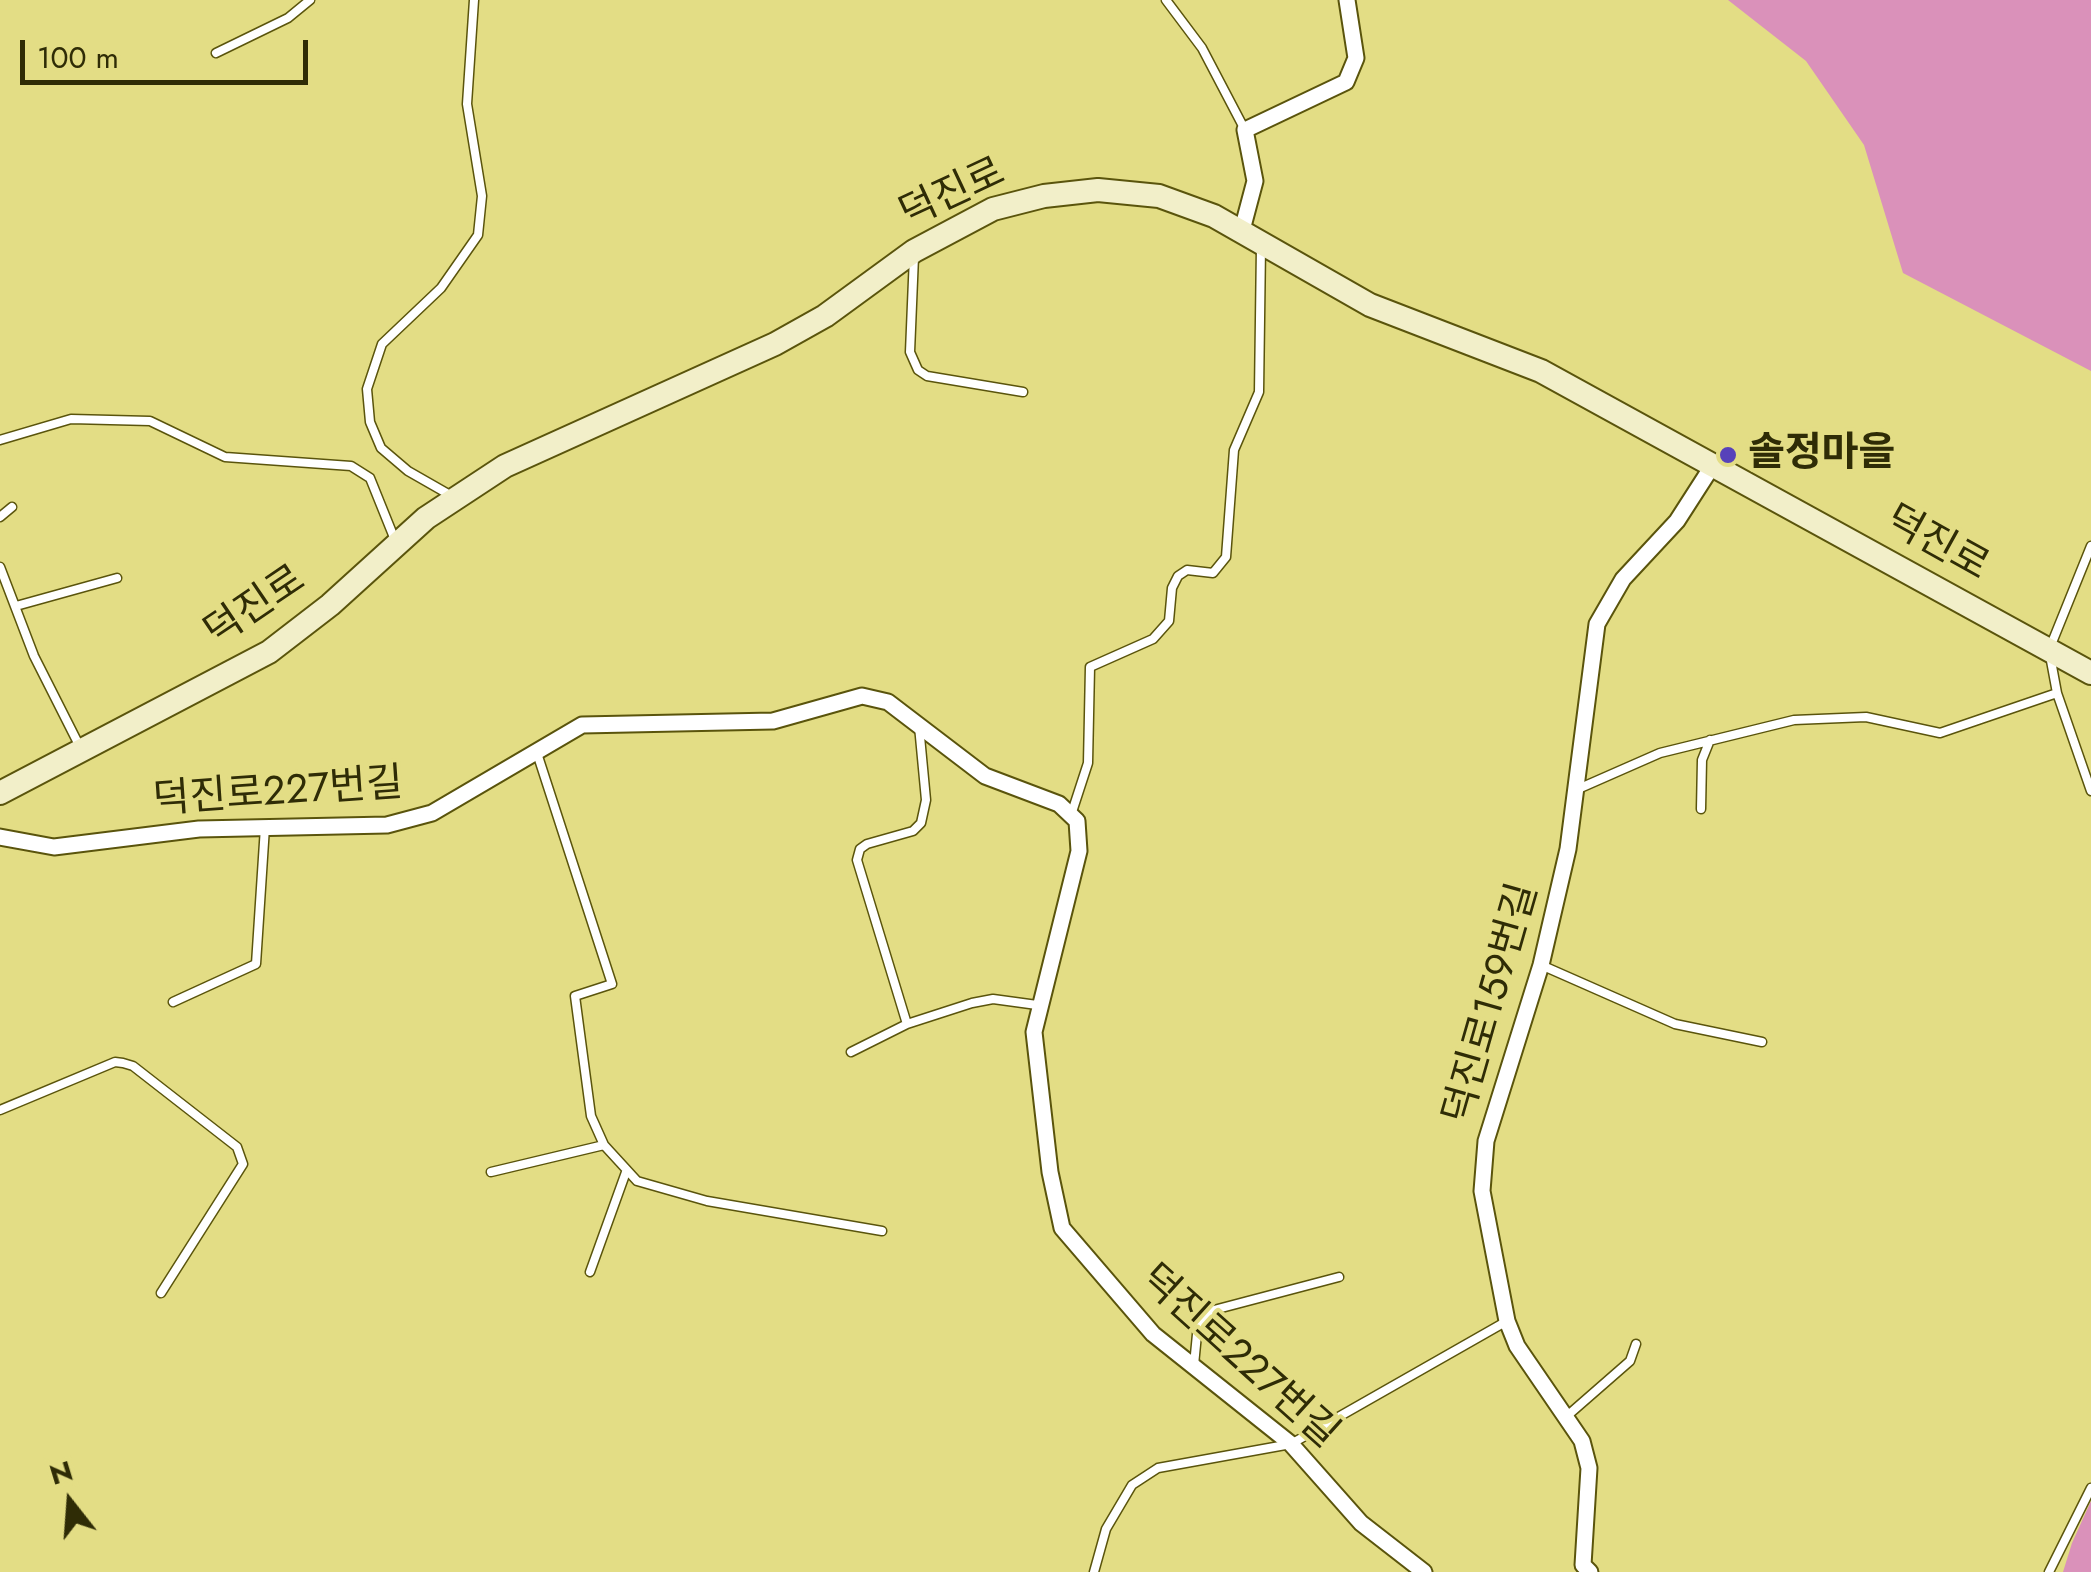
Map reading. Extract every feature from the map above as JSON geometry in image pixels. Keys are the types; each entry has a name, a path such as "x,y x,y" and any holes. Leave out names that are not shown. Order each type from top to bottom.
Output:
{"street":[{"path":"1251,236 1255,181 1246,130 1346,82 1356,58 1347,0"},
{"name":"덕진로","path":"0,793 269,652 454,498 544,446 775,344 838,308 914,251 993,209 1044,196 1098,190 1159,196 1251,236 1370,305 1540,372 2091,673"},
{"name":"덕진로159번길","path":"1581,1570 1589,1468 1582,1441 1517,1346 1507,1321 1482,1191 1486,1141 1541,965 1578,789 1597,624 1623,579 1678,520 1713,464"},
{"name":"덕진로227번길","path":"0,836 54,847 169,831 364,827 411,820 454,802 566,732 597,722 773,720 862,696 888,702 1002,786 1044,798 1072,812 1079,851 1038,1004 1034,1054 1056,1210 1062,1228 1153,1334 1193,1370 1290,1444 1360,1523 1424,1572"}],"lane":[{"path":"216,52 288,18 310,0"},
{"path":"454,498 408,471 381,448 370,422 368,389 382,344 442,288 478,236 482,196 467,104 474,0"},
{"path":"1166,0 1208,58 1246,130"},
{"path":"1072,812 1088,763 1090,667 1153,639 1169,621 1172,588 1178,576 1188,570 1213,573 1226,558 1234,450 1259,392 1251,236"},
{"path":"914,251 910,352 918,370 927,376 1023,392"},
{"path":"0,440 71,419 150,422 225,457 351,466 370,478 396,544"},
{"path":"0,516 12,507"},
{"path":"2091,546 2050,650 2058,693 2091,791"},
{"path":"0,567 34,656 82,751"},
{"path":"16,606 117,578"},
{"path":"1578,789 1660,753 1710,740 1831,716 1866,717 1940,733 2058,693"},
{"path":"907,1024 857,860 860,849 867,844 913,831 920,823 926,800 919,722"},
{"path":"1701,810 1702,760 1710,740"},
{"path":"536,750 612,984 575,996 591,1116 604,1145 638,1181 708,1202 882,1232"},
{"path":"172,1002 256,964 265,827"},
{"path":"1541,965 1675,1024 1762,1042"},
{"path":"851,1052 907,1024 993,999 1038,1004"},
{"path":"0,1110 115,1062 123,1063 133,1066 237,1147 244,1164 161,1293"},
{"path":"491,1172 604,1145"},
{"path":"590,1272 626,1172"},
{"path":"1193,1370 1198,1324 1210,1311 1340,1278"},
{"path":"1094,1572 1106,1529 1132,1485 1144,1476 1180,1462 1268,1451 1290,1444 1507,1321"},
{"path":"1567,1416 1630,1361 1636,1344"},
{"path":"2049,1572 2091,1488"}],"shaded area":[{"path":"1728,0 2091,0 2091,371 1903,273 1864,145 1806,61"},
{"path":"2091,1501 2091,1572 2063,1572 2072,1543"}],"place":[{"name":"솔정마을","path":"1728,455"}]}
